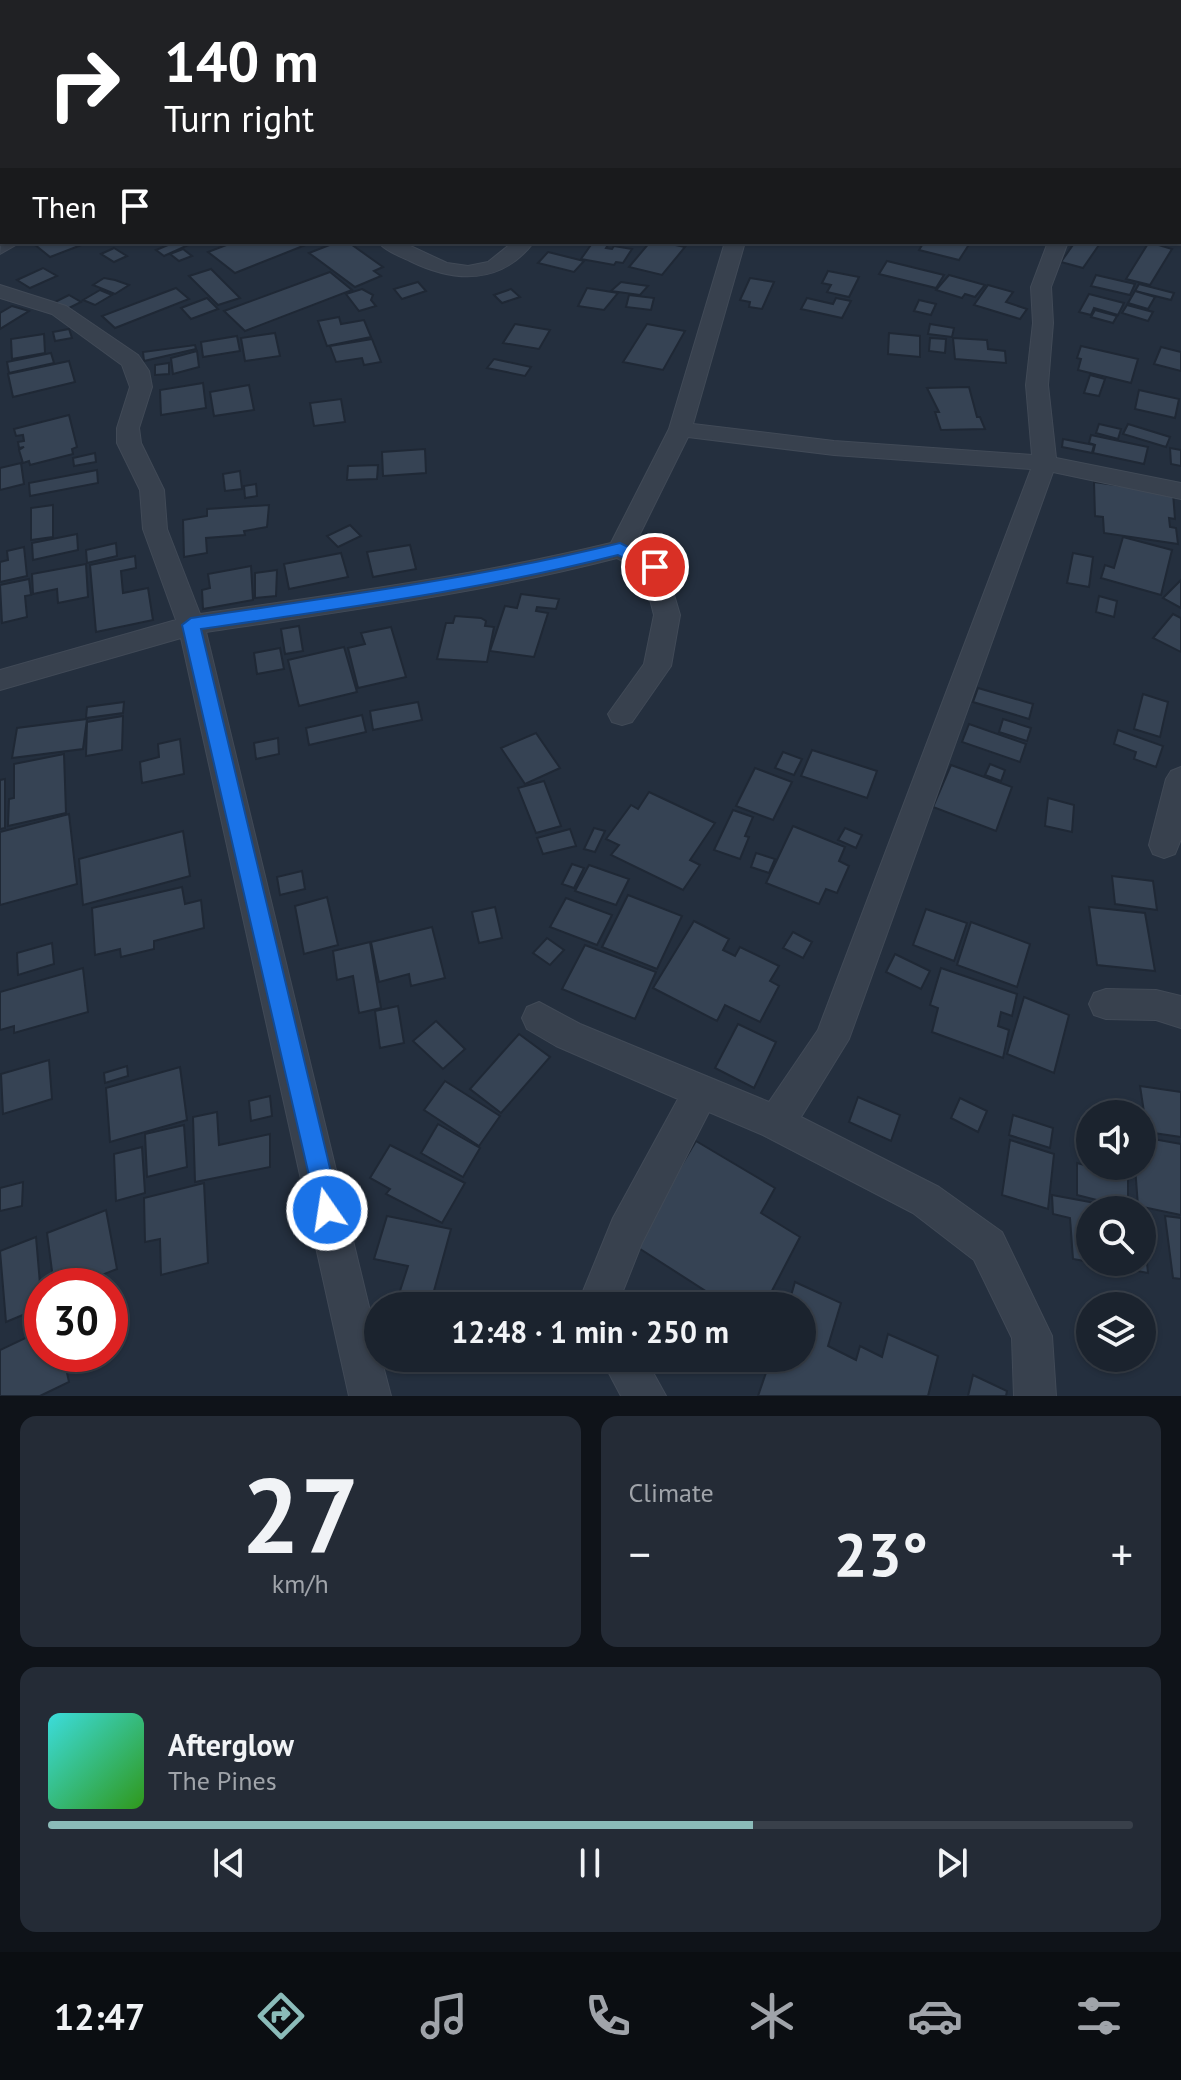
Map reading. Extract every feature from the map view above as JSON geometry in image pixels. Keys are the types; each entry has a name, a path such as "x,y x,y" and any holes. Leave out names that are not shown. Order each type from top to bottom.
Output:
{"street":[{"path":"393,244 449,269 471,273 495,266 522,244"},
{"path":"620,549 680,429 734,244"},
{"path":"776,1123 832,1039 1045,463 1037,385 1043,323 1041,287 1057,244"},
{"path":"0,291 59,310 130,360 138,371 141,387 128,428 129,443 152,490 155,529 191,625 370,1396"},
{"path":"680,429 834,448 1045,463 1181,491"},
{"path":"0,680 191,625 446,587 528,572 620,549 655,567 667,615 657,666 622,714"},
{"path":"1164,845 1181,779"},
{"path":"1106,1004 1156,1005 1181,1012"},
{"path":"539,1018 568,1035 776,1123 926,1200 988,1246 1032,1336 1035,1396"},
{"path":"603,1292 627,1232 701,1092"},
{"path":"630,1372 645,1396"}],"building":[{"path":"34,244 84,244 50,257"},
{"path":"170,244 191,244 164,256 156,250"},
{"path":"229,244 308,244 235,273 208,252"},
{"path":"332,244 351,244 383,267 374,271 381,276 355,287 309,253"},
{"path":"592,244 608,245 606,248 612,249 614,246 632,249 623,263 616,262 614,265 581,259"},
{"path":"648,244 685,247 662,275 629,267"},
{"path":"923,244 969,244 959,260 919,250"},
{"path":"1074,244 1100,244 1083,268 1061,262"},
{"path":"1148,244 1172,249 1150,285 1126,279"},
{"path":"114,248 127,256 114,262 101,254"},
{"path":"183,249 192,256 179,261 170,254"},
{"path":"548,252 584,261 574,272 538,263"},
{"path":"887,261 944,275 936,288 879,274"},
{"path":"43,268 57,276 30,288 17,280"},
{"path":"211,269 240,298 218,305 189,276"},
{"path":"828,271 859,277 849,297 827,292 831,285 822,283"},
{"path":"330,272 352,290 245,331 224,311"},
{"path":"949,275 985,285 975,297 965,294 962,298 936,290"},
{"path":"1096,275 1135,284 1130,295 1091,286"},
{"path":"104,278 129,285 115,294 93,285"},
{"path":"750,278 774,282 762,309 749,307 750,302 740,300"},
{"path":"418,282 426,291 402,299 394,289"},
{"path":"621,282 648,286 640,295 611,291"},
{"path":"1139,284 1174,293 1171,300 1135,291"},
{"path":"988,285 1013,292 1006,302 1027,309 1020,319 974,305"},
{"path":"176,288 189,299 115,328 102,316"},
{"path":"587,288 618,293 604,310 578,306"},
{"path":"362,289 373,295 371,300 376,306 359,311 346,294"},
{"path":"511,289 520,297 502,303 494,295"},
{"path":"100,290 112,295 95,305 83,300"},
{"path":"1135,291 1155,297 1148,309 1128,303"},
{"path":"1089,294 1124,303 1118,315 1094,308 1091,315 1079,312"},
{"path":"69,295 81,302 67,309 55,302"},
{"path":"629,295 654,298 651,310 626,307"},
{"path":"207,298 218,309 191,319 181,308"},
{"path":"807,298 833,304 836,298 851,301 842,318 801,309"},
{"path":"919,300 936,304 931,315 914,311"},
{"path":"1127,305 1153,312 1148,321 1122,313"},
{"path":"12,306 29,311 0,329 0,313"},
{"path":"1095,310 1117,316 1113,323 1091,317"},
{"path":"339,317 341,324 364,320 371,337 327,346 318,321"},
{"path":"515,324 550,330 539,349 503,343"},
{"path":"647,324 685,331 663,370 623,362"},
{"path":"930,324 954,328 952,337 928,334"},
{"path":"69,329 72,338 55,341 53,332"},
{"path":"275,333 280,356 245,361 241,338"},
{"path":"889,333 920,336 920,357 888,354"},
{"path":"44,334 45,353 12,359 11,339"},
{"path":"237,336 240,351 203,357 201,342"},
{"path":"930,338 946,339 945,353 929,351"},
{"path":"953,338 987,340 988,349 1005,351 1006,363 955,359"},
{"path":"372,339 381,362 364,365 362,358 336,362 330,346"},
{"path":"195,345 196,349 144,361 143,352"},
{"path":"1081,346 1138,359 1131,383 1078,370 1081,359 1077,358"},
{"path":"1161,347 1181,352 1181,371 1154,364"},
{"path":"197,351 199,367 173,374 171,358"},
{"path":"51,353 54,363 9,373 7,362"},
{"path":"494,359 531,367 525,376 487,368"},
{"path":"69,361 75,382 13,397 8,374"},
{"path":"169,363 169,374 155,375 155,365"},
{"path":"1090,375 1105,379 1099,396 1084,393"},
{"path":"203,383 206,408 161,415 160,390"},
{"path":"249,385 254,410 214,416 210,392"},
{"path":"969,387 977,417 980,417 985,429 941,430 935,412 939,412 927,388"},
{"path":"1139,390 1179,399 1175,418 1135,409"},
{"path":"341,399 345,422 314,426 310,403"},
{"path":"69,415 77,447 72,449 73,454 30,465 29,461 23,463 19,450 24,447 19,448 18,442 24,441 23,435 16,436 14,429"},
{"path":"1099,424 1121,429 1118,439 1096,433"},
{"path":"1128,424 1170,437 1166,447 1123,434"},
{"path":"1091,435 1148,447 1144,464 1093,453 1095,445 1089,443"},
{"path":"1063,439 1094,445 1092,453 1062,447"},
{"path":"1170,448 1181,450 1181,466 1171,464"},
{"path":"425,449 426,473 383,476 382,452"},
{"path":"95,453 96,462 74,466 73,458"},
{"path":"21,463 24,484 0,490 0,468"},
{"path":"378,465 377,479 347,480 348,466"},
{"path":"97,470 98,483 30,496 29,483"},
{"path":"240,471 242,489 225,491 223,474"},
{"path":"1094,482 1173,493 1175,519 1169,518 1170,527 1176,528 1178,544 1104,533 1103,517 1095,516"},
{"path":"256,484 257,496 245,498 244,486"},
{"path":"53,505 53,537 31,540 31,508"},
{"path":"269,505 267,527 244,531 245,535 206,538 207,553 184,557 183,520 207,516 207,509"},
{"path":"350,525 361,536 338,547 327,536"},
{"path":"77,534 78,550 33,560 32,543"},
{"path":"1123,537 1172,550 1161,595 1101,578 1105,565 1114,568"},
{"path":"116,543 117,556 87,563 86,550"},
{"path":"410,545 416,569 373,577 367,552"},
{"path":"24,547 27,576 0,582 0,562 8,560 7,551"},
{"path":"341,553 348,577 289,589 284,564"},
{"path":"1073,553 1093,557 1089,587 1067,583"},
{"path":"135,556 136,568 121,571 123,593 148,588 153,620 96,632 90,565"},
{"path":"86,564 88,597 58,603 57,589 33,594 32,574"},
{"path":"251,566 253,600 203,609 202,590 210,588 208,574"},
{"path":"277,570 276,596 255,598 255,573"},
{"path":"29,579 31,595 25,596 27,617 2,623 0,585"},
{"path":"1181,580 1181,608 1163,598"},
{"path":"521,594 559,599 556,609 537,607 536,611 548,613 534,657 490,651 505,606 517,608"},
{"path":"1099,596 1117,601 1114,617 1096,612"},
{"path":"1173,614 1181,618 1181,652 1153,638"},
{"path":"455,616 481,618 486,621 485,626 494,627 487,662 437,659 446,623 453,623"},
{"path":"299,626 303,651 285,654 281,629"},
{"path":"391,627 406,677 358,688 348,648 365,644 361,633"},
{"path":"344,647 357,692 299,706 288,660"},
{"path":"280,648 284,669 257,674 254,653"},
{"path":"978,688 1033,704 1029,719 973,702"},
{"path":"1143,694 1168,702 1160,737 1134,729"},
{"path":"124,702 123,713 86,718 87,707"},
{"path":"418,702 422,720 373,730 370,711"},
{"path":"362,715 366,732 309,745 306,728"},
{"path":"123,716 122,750 86,756 87,722"},
{"path":"87,719 83,749 12,758 17,728"},
{"path":"1003,719 1031,728 1027,741 999,732"},
{"path":"969,724 1026,744 1020,762 962,742"},
{"path":"1118,730 1163,746 1156,767 1134,759 1136,752 1114,744"},
{"path":"536,733 560,768 525,784 501,748"},
{"path":"278,738 279,754 256,759 254,743"},
{"path":"180,739 184,774 142,783 140,762 159,757 158,744"},
{"path":"812,750 877,771 867,798 801,776"},
{"path":"783,752 802,759 794,775 775,768"},
{"path":"64,754 66,813 8,826 9,799 14,798 14,764"},
{"path":"990,764 1005,770 1001,781 985,775"},
{"path":"951,765 1012,787 996,831 933,807"},
{"path":"755,768 792,782 773,820 736,806"},
{"path":"5,779 5,828 0,829 0,780"},
{"path":"544,781 561,826 536,833 518,788"},
{"path":"649,792 715,823 690,860 700,865 683,890 611,855 619,845 606,839 631,805 638,809"},
{"path":"1048,798 1074,805 1072,832 1045,826"},
{"path":"733,810 753,817 740,859 714,850"},
{"path":"69,814 77,884 0,905 0,832"},
{"path":"793,826 845,847 839,861 849,866 837,893 826,889 819,904 766,883"},
{"path":"594,828 605,831 595,852 584,849"},
{"path":"845,828 862,835 856,848 838,840"},
{"path":"570,829 576,846 543,854 537,838"},
{"path":"183,831 190,876 83,905 79,859"},
{"path":"756,853 775,859 769,873 751,867"},
{"path":"572,864 584,868 574,888 562,884"},
{"path":"589,865 629,879 616,905 575,891"},
{"path":"302,871 305,889 280,895 277,877"},
{"path":"1112,876 1153,881 1157,910 1115,904"},
{"path":"182,887 185,904 201,900 204,928 154,941 154,949 121,957 120,949 95,955 92,908"},
{"path":"628,895 682,916 657,969 602,947"},
{"path":"327,897 338,945 304,954 295,906"},
{"path":"566,898 612,915 597,945 550,927"},
{"path":"495,907 502,938 479,943 472,912"},
{"path":"1089,907 1145,913 1155,971 1097,965"},
{"path":"926,909 967,923 954,961 913,945"},
{"path":"694,921 729,939 723,950 735,956 740,947 779,966 770,981 779,986 760,1022 725,1005 717,1021 653,988"},
{"path":"971,922 1030,944 1017,987 957,965"},
{"path":"432,927 445,978 411,986 409,974 379,982 371,942"},
{"path":"793,932 812,942 803,958 783,948"},
{"path":"547,938 564,950 550,965 533,953"},
{"path":"370,942 381,1008 359,1013 353,976 337,980 333,951"},
{"path":"52,943 54,964 18,975 17,953"},
{"path":"585,945 656,972 635,1019 562,989"},
{"path":"895,954 930,971 921,989 886,972"},
{"path":"83,968 88,1012 14,1033 14,1026 0,1030 0,992"},
{"path":"941,968 1017,994 1012,1016 1001,1012 998,1026 1009,1030 1003,1058 932,1032 938,1008 930,1005"},
{"path":"1024,997 1069,1015 1054,1073 1007,1054"},
{"path":"398,1006 404,1043 380,1048 375,1011"},
{"path":"436,1021 465,1049 443,1069 413,1041"},
{"path":"738,1024 776,1042 754,1088 715,1068"},
{"path":"519,1034 550,1057 501,1113 470,1089"},
{"path":"49,1060 52,1099 3,1114 1,1074"},
{"path":"127,1066 128,1076 105,1083 104,1073"},
{"path":"180,1067 187,1120 110,1142 106,1088"},
{"path":"445,1081 500,1116 479,1146 424,1110"},
{"path":"1140,1086 1181,1092 1181,1137 1156,1133 1156,1100 1142,1100"},
{"path":"270,1096 272,1116 251,1121 249,1101"},
{"path":"858,1097 900,1115 891,1141 849,1122"},
{"path":"960,1098 987,1111 978,1132 951,1118"},
{"path":"217,1112 219,1145 270,1134 270,1167 195,1182 193,1117"},
{"path":"1013,1115 1053,1128 1050,1148 1009,1135"},
{"path":"438,1124 480,1148 463,1177 421,1153"},
{"path":"184,1125 187,1167 147,1177 145,1134"},
{"path":"1010,1140 1054,1154 1048,1209 1002,1195"},
{"path":"1156,1140 1181,1144 1181,1215 1156,1210 1156,1196 1137,1196 1136,1180 1156,1180"},
{"path":"696,1141 775,1188 761,1213 800,1237 771,1292 707,1292 634,1245"},
{"path":"390,1145 465,1183 442,1223 386,1194 390,1189 370,1178"},
{"path":"142,1147 145,1193 116,1201 114,1154"},
{"path":"1077,1180 1128,1180 1128,1196 1077,1195"},
{"path":"23,1182 22,1206 0,1211 0,1188"},
{"path":"204,1183 208,1263 161,1275 160,1239 145,1242 144,1198"},
{"path":"1052,1195 1076,1199 1076,1260 1073,1259 1070,1218 1053,1214"},
{"path":"106,1210 117,1268 52,1268 47,1233"},
{"path":"387,1216 451,1229 434,1292 400,1291 408,1266 374,1259"},
{"path":"1165,1216 1181,1218 1181,1279 1173,1278"},
{"path":"36,1237 39,1268 24,1268 24,1314 6,1322 0,1251"},
{"path":"795,1282 841,1303 828,1346 856,1360 860,1346 882,1357 888,1334 938,1356 928,1396 758,1396 766,1372 816,1372 816,1292 792,1292"},
{"path":"24,1339 24,1372 67,1372 69,1382 40,1396 0,1396 0,1350"},
{"path":"973,1375 1007,1391 1006,1396 968,1396"}],"route":[{"path":"327,1210 191,625 446,587 528,572 620,549 655,567"}]}
